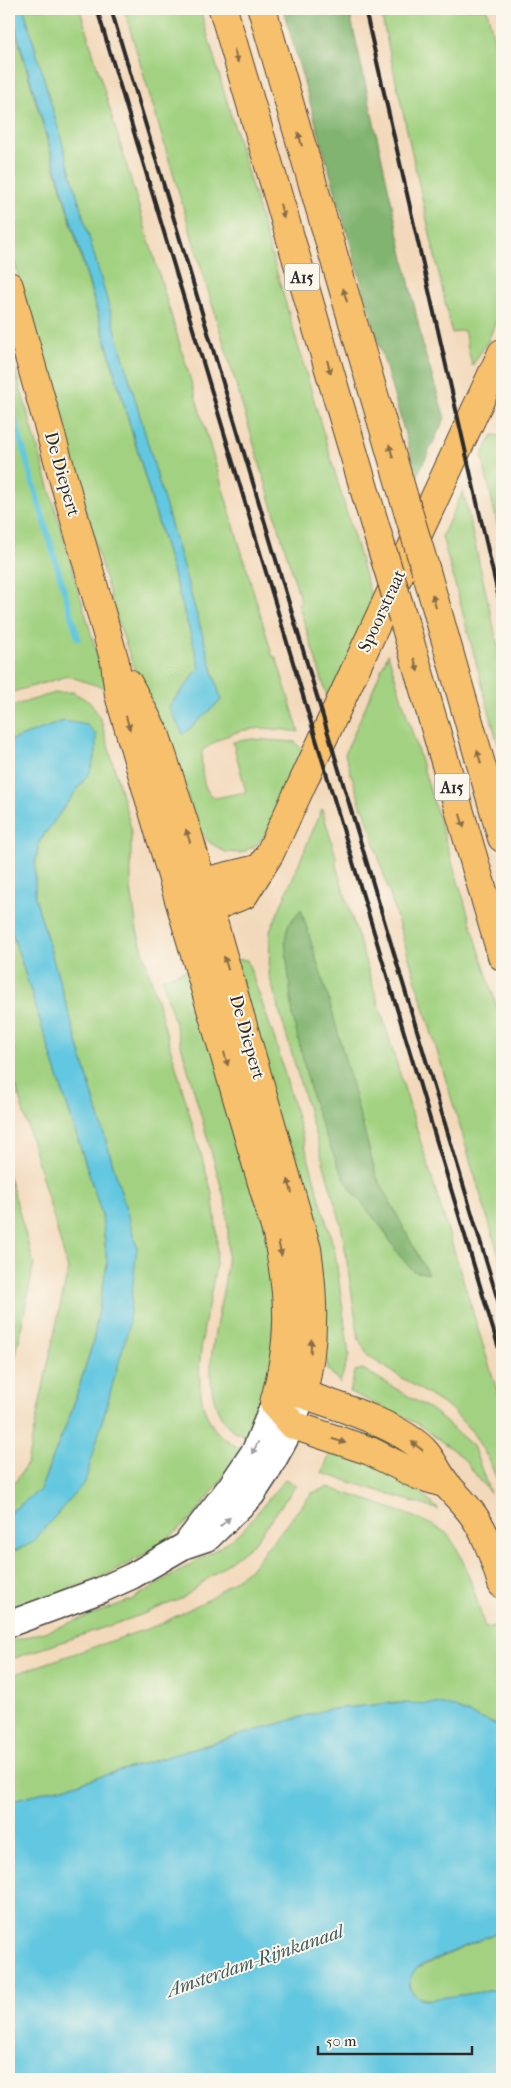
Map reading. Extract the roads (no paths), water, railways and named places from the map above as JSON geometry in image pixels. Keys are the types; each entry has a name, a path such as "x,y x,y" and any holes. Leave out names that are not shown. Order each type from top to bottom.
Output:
{"main road":[{"name":"A15","path":"223,9 502,956"},
{"name":"A15","path":"262,9 502,838"},
{"name":"De Diepert","path":"9,286 115,662 120,695 274,1225 285,1274 288,1308 287,1345 274,1403"},
{"name":"Spoorstraat","path":"206,895 244,895 270,853 502,353"},
{"name":"De Diepert","path":"115,662 133,690 156,736 206,895 307,1249 311,1276 312,1323 310,1361 302,1394"},
{"path":"180,902 206,895"},
{"path":"302,1394 387,1426 425,1452 446,1484 471,1512 481,1528 490,1547 502,1584"},
{"path":"274,1403 293,1425 370,1451 417,1474 446,1484"}],"street":[{"path":"9,1624 124,1580 184,1546 255,1450 274,1403 302,1394"},
{"name":"De Diepert","path":"184,1546 208,1538 252,1495 274,1461 293,1425 302,1394"}],"water":[{"path":"10,9 24,9 221,700 183,735 169,707 200,667"},
{"path":"64,721 87,725 96,735 96,752 90,772 39,842 35,866 35,897 137,1247 128,1330 85,1482 32,1543 9,1553 9,1513 40,1490 71,1413 93,1342 107,1264 102,1215 9,923 9,741"},
{"name":"Amsterdam-Rijnkanaal","path":"392,1703 444,1704 502,1727 502,1930 422,1965 412,1974 410,1984 414,1993 425,2000 502,1989 502,2079 9,2079 9,1801 75,1784 325,1710"}],"waterway":[{"path":"9,400 78,638"}],"railway":[{"path":"97,9 502,1359"},
{"path":"111,9 502,1314"},
{"path":"365,9 502,612"}]}
